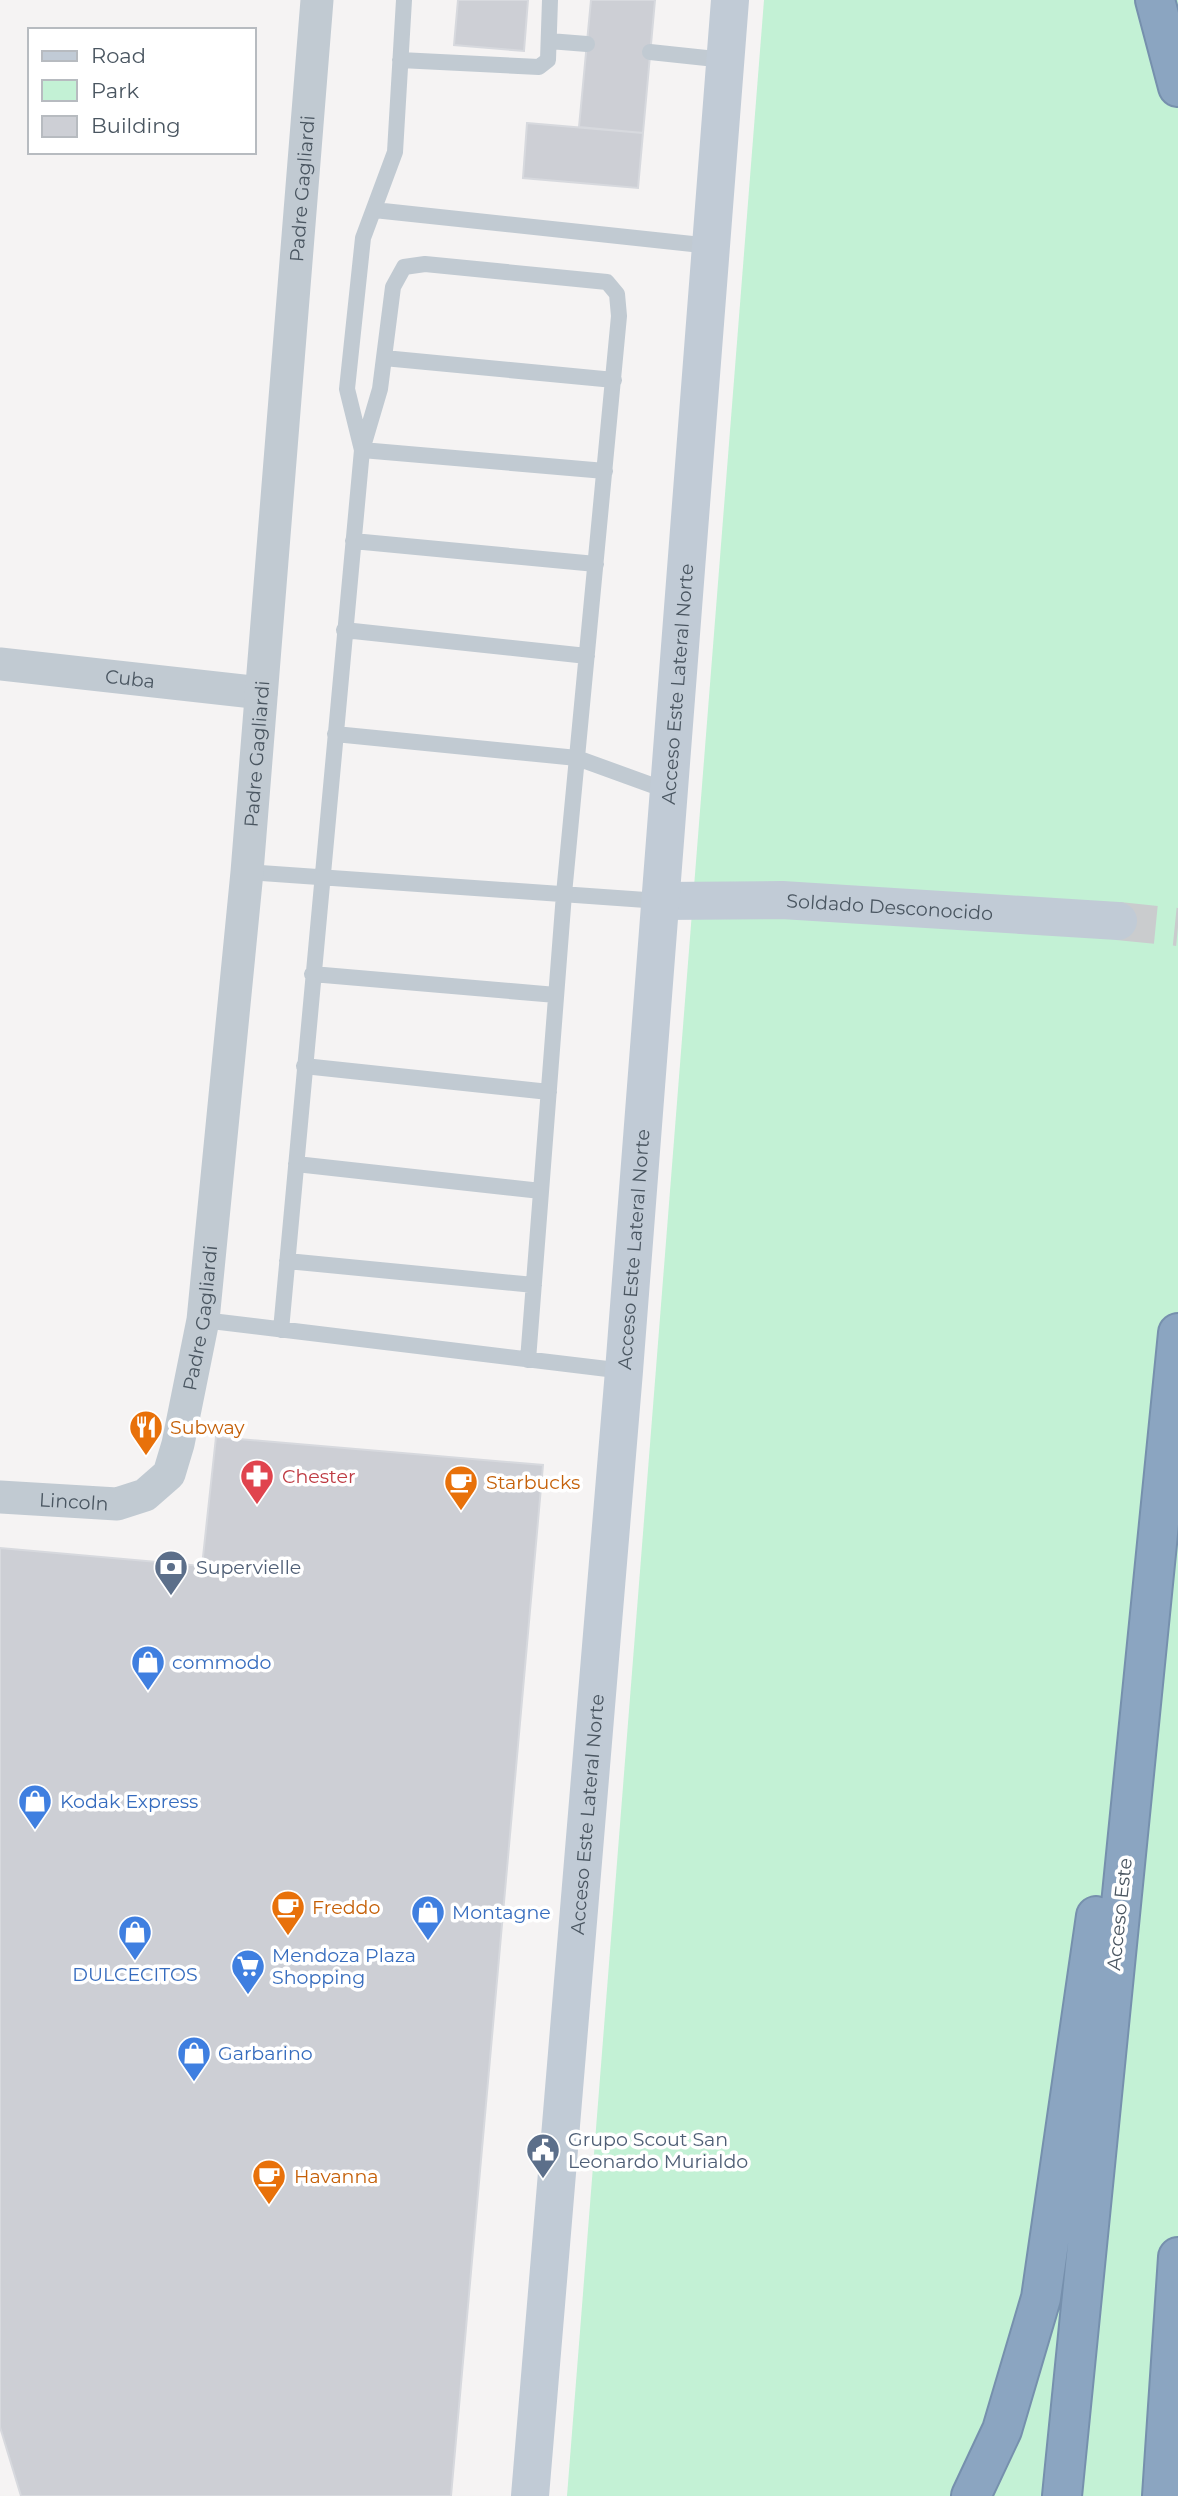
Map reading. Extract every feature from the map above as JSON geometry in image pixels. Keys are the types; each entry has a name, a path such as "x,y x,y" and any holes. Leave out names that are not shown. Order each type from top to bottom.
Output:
{"highway":[{"path":"1155,0 1178,89"},
{"name":"Acceso Este","path":"1062,2496 1178,1333"},
{"path":"971,2496 1002,2430 1041,2298 1090,1944 1143,1677"},
{"path":"1162,2496 1178,2257"}],"street":[{"name":"Padre Gagliardi","path":"145,1495 169,1474 202,1320 247,872 317,0"},
{"name":"Acceso Este Lateral Norte","path":"530,2496 662,901 730,0"},
{"path":"1134,0 1178,89"},
{"name":"Cuba","path":"0,664 261,693"},
{"name":"Soldado Desconocido","path":"662,901 782,900 1118,921"},
{"name":"Lincoln","path":"0,1497 117,1504 145,1495"}],"lane":[{"path":"362,450 346,389 363,238 395,152 404,0"},
{"path":"400,60 528,68 539,66 548,60 550,0"},
{"path":"549,41 587,44"},
{"path":"650,52 725,60"},
{"path":"374,210 711,246"},
{"path":"281,1330 320,877 362,450 380,389 393,287 404,267 425,264 607,282 617,294 619,316 564,894 528,1360"},
{"path":"384,358 614,380"},
{"path":"362,450 605,471"},
{"path":"353,541 596,564"},
{"path":"344,630 587,656"},
{"path":"335,734 578,758 670,792"},
{"path":"247,872 662,901"},
{"path":"312,974 556,995"},
{"path":"304,1066 549,1092"},
{"path":"296,1164 541,1191"},
{"path":"287,1261 534,1285"},
{"path":"202,1320 624,1371"}],"green space":[{"path":"764,0 1178,0 1178,2496 567,2496"}],"building":[{"path":"458,0 528,0 524,51 454,45"},
{"path":"591,0 655,0 643,133 579,127"},
{"path":"527,123 643,133 638,188 523,178"},
{"name":"Mendoza Plaza Shopping","path":"216,1437 543,1465 451,2496 21,2496 0,2427 0,1548 202,1566"}],"tunnel":[{"path":"1118,921 1178,927"}],"place":[{"name":"Subway","path":"146,1457"},
{"name":"Chester","path":"257,1506"},
{"name":"Starbucks","path":"461,1512"},
{"name":"Supervielle","path":"171,1597"},
{"name":"commodo","path":"148,1692"},
{"name":"Kodak Express","path":"35,1831"},
{"name":"Freddo","path":"288,1937"},
{"name":"Montagne","path":"428,1942"},
{"name":"DULCECITOS","path":"135,1962"},
{"name":"Mendoza Plaza Shopping","path":"248,1996"},
{"name":"Garbarino","path":"194,2083"},
{"name":"Grupo Scout San Leonardo Murialdo","path":"543,2180"},
{"name":"Havanna","path":"269,2206"}]}
